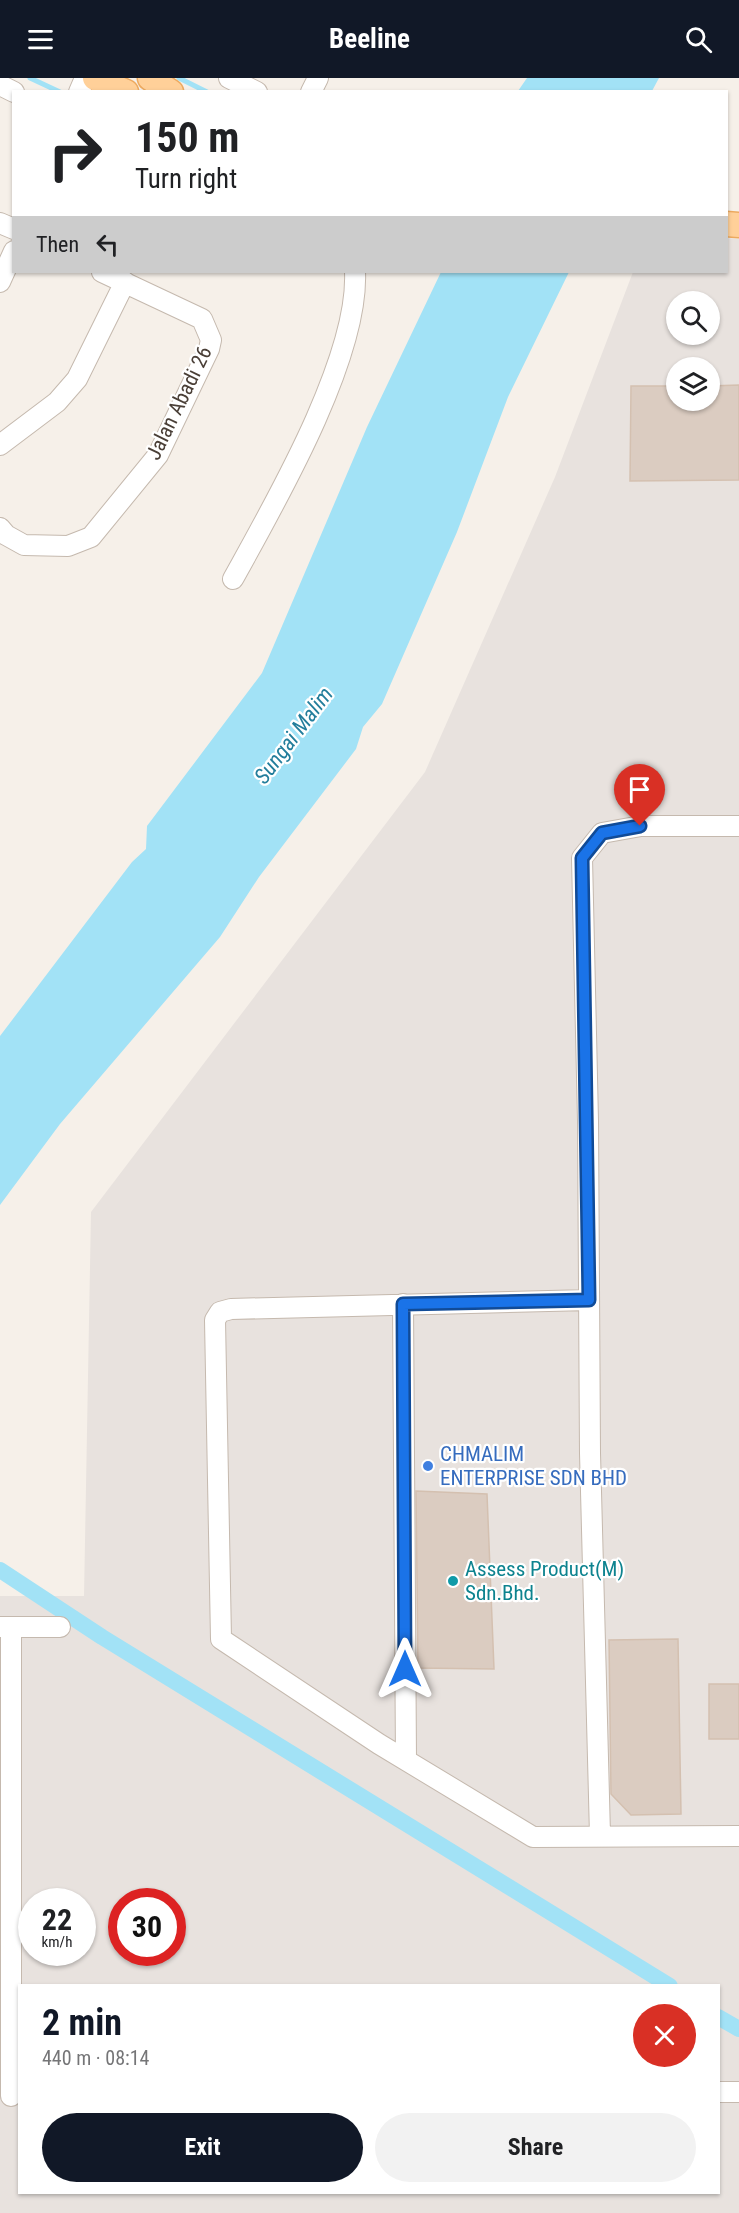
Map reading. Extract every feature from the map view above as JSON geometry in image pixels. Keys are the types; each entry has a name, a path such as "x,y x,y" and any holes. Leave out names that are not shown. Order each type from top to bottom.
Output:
{"main road":[{"path":"95,78 122,90"},
{"path":"150,78 168,90"}],"street":[{"path":"229,78 253,90"},
{"path":"0,282 12,255"},
{"path":"0,445 57,402 76,379 125,282 104,273"},
{"path":"233,579 282,491 336,368 356,292 355,273"},
{"name":"Jalan Abadi 26","path":"0,528 6,535 24,545 68,546 91,537 158,455 209,349 211,340 202,319 125,282"},
{"path":"600,1835 590,1453 582,858 602,833 640,826 739,826"},
{"path":"589,1300 231,1309 220,1312 215,1320 221,1639 406,1760 533,1837 739,1836"},
{"path":"403,1304 406,1760"},
{"path":"10,2096 5,1627 60,1627"},
{"path":"720,2092 739,2092"}],"shaded area":[{"path":"728,238 739,239 739,2213 0,2213 0,1596 84,1596 91,1212 425,772 555,477 633,273 728,273"}],"water":[{"path":"527,78 659,78 653,90 519,90"},
{"name":"Sungai Malim","path":"441,273 569,273 508,397 457,532 382,704 363,727 356,749 259,877 220,937 60,1124 0,1205 0,1036 132,862 146,849 147,826 262,673 367,427"}],"building":[{"path":"739,385 739,480 630,481 631,386 666,386 666,411 720,411 720,386"},
{"name":"Assess Product(M) Sdn.Bhd.","path":"416,1491 487,1494 494,1669 418,1668"},
{"path":"678,1639 681,1814 631,1815 611,1794 609,1640"},
{"path":"709,1684 739,1684 739,1739 709,1739"}],"waterway":[{"path":"30,78 56,90"},
{"path":"179,78 203,90"},
{"path":"0,1570 102,1637 667,1984"},
{"path":"720,2018 739,2029"}],"place":[{"name":"CHMALIM ENTERPRISE SDN BHD","path":"428,1466"},
{"name":"Assess Product(M) Sdn.Bhd.","path":"453,1581"}],"route":[{"path":"405,1669 403,1304 589,1300 588,1121 582,858 602,833 640,826"}]}
